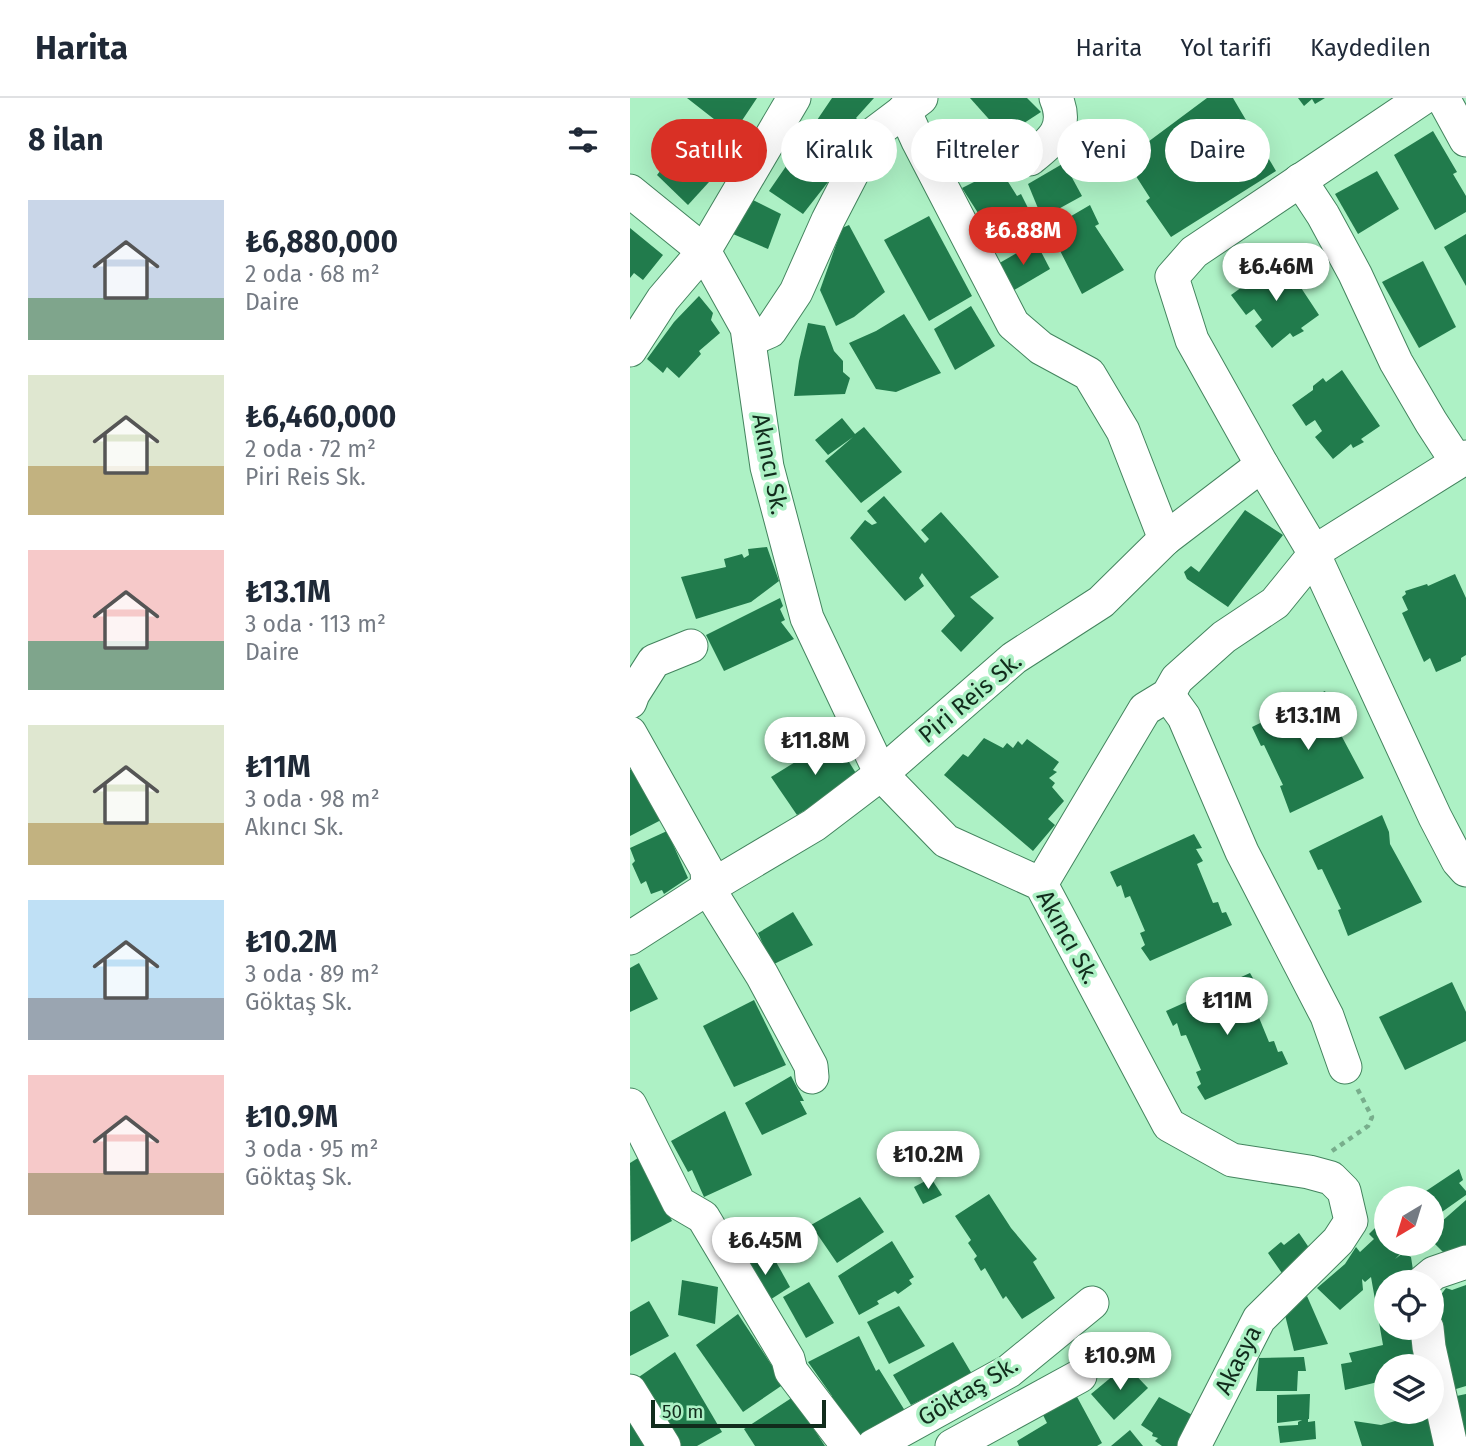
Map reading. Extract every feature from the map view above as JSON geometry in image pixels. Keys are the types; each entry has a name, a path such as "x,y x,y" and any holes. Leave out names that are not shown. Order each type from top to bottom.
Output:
{"street":[{"path":"630,350 663,299 704,251 794,98"},
{"path":"1043,149 1059,130 1060,107 1056,98"},
{"path":"1423,98 1194,252 1172,277 1192,340 1314,554 1435,817 1458,861 1466,870"},
{"path":"1443,98 1466,140"},
{"path":"749,340 770,331 796,292 828,220 872,135 912,104 1013,324 1041,348 1089,374 1123,431 1165,539"},
{"path":"1041,884 1145,709 1168,695 1177,678 1214,645 1275,603 1314,554 1462,459 1431,422 1396,362 1355,274 1300,180"},
{"path":"630,191 704,251"},
{"name":"Akıncı Sk.","path":"704,251 747,328 767,467 807,618 881,774 946,841 1041,884 1169,1125 1232,1160 1331,1178 1344,1191 1351,1221"},
{"name":"Piri Reis Sk.","path":"630,938 814,825 881,774 1014,659 1101,602 1165,539 1262,466"},
{"path":"630,702 654,661 691,646"},
{"path":"1168,695 1184,717 1242,852 1327,1016 1345,1067"},
{"path":"630,733 708,870 708,888 762,975 811,1066 812,1077"},
{"path":"630,1105 679,1203 702,1217 788,1359 791,1371 848,1446"},
{"name":"Akasya","path":"1194,1446 1259,1319 1338,1241 1351,1221"},
{"path":"1443,1270 1466,1262"},
{"name":"Göktaş Sk.","path":"873,1446 1009,1371 1093,1303"},
{"path":"1428,1340 1451,1446"},
{"name":"Göktaş Sk.","path":"952,1446 1080,1376"},
{"path":"630,1391 664,1446"}],"path":[{"path":"1315,1174 1328,1154 1368,1126 1372,1116 1345,1067"}],"building":[{"path":"687,98 757,98 743,119 714,119"},
{"path":"832,98 874,98 857,119 818,119"},
{"path":"970,98 1027,98 1041,112 1030,119 989,119"},
{"path":"1207,98 1233,98 1245,119 1179,119"},
{"path":"1298,98 1325,98 1315,104 1312,99 1304,106"},
{"path":"1165,129 1165,182 1258,182 1171,237 1146,201 1150,198 1140,182 1151,182 1151,140"},
{"path":"1433,131 1457,172 1453,174 1466,196 1466,212 1435,230 1394,155"},
{"path":"1270,161 1276,171 1270,175"},
{"path":"1057,167 1057,182 1074,182 1082,196 1042,218 1028,184 1043,182 1043,175"},
{"path":"1377,171 1399,209 1358,234 1335,194"},
{"path":"781,174 781,182 828,182 803,214 769,191"},
{"path":"664,182 709,182 688,205"},
{"path":"974,182 1008,182 1017,196 1021,194 1035,222 993,244 980,216 962,188"},
{"path":"753,200 781,214 768,249 733,234"},
{"path":"1090,205 1099,224 1095,226 1124,270 1082,294 1049,229"},
{"path":"929,216 972,296 929,321 884,240"},
{"path":"849,225 885,292 854,317 836,326 820,290 842,228"},
{"path":"630,228 663,255 643,280 634,273 630,278"},
{"path":"1466,234 1466,286 1444,247"},
{"path":"1036,242 1050,269 1011,292 996,265"},
{"path":"1282,259 1319,315 1301,328 1304,331 1293,337 1290,333 1272,348 1255,326 1262,320 1254,309 1246,315 1231,295 1253,279 1252,275 1263,266 1266,271"},
{"path":"1423,261 1456,327 1419,348 1382,282"},
{"path":"699,296 713,313 711,320 720,333 699,351 701,354 679,378 667,367 663,373 647,359 674,322"},
{"path":"971,306 995,346 955,370 934,329"},
{"path":"904,314 941,373 896,392 876,389 849,343"},
{"path":"808,323 825,326 834,351 843,361 843,372 850,378 845,394 794,396"},
{"path":"1342,370 1380,426 1361,439 1364,442 1353,448 1351,444 1333,459 1315,437 1322,431 1315,420 1306,426 1292,405 1313,390 1313,386 1323,378 1326,382"},
{"path":"842,418 855,434 864,427 902,472 861,503 825,461 853,437 828,455 815,440"},
{"path":"884,496 925,543 929,539 921,530 941,512 999,577 970,597 994,618 961,652 941,631 955,616 922,573 919,578 924,586 905,601 850,538 865,520 872,525 877,523 867,511"},
{"path":"1245,510 1283,535 1228,607 1187,579 1184,572 1191,566 1199,572"},
{"path":"767,547 779,581 751,602 696,619 681,577 726,567 724,559 742,554 744,558 749,555 748,549"},
{"path":"1455,574 1466,598 1466,655 1461,661 1436,672 1430,658 1424,662 1402,613 1408,610 1402,597 1406,594 1405,591 1427,584 1428,586"},
{"path":"780,598 783,606 780,609 785,620 781,622 794,639 724,671 706,635"},
{"path":"1325,691 1332,708 1333,720 1364,778 1290,813 1280,786 1283,785 1252,727"},
{"path":"834,738 859,778 797,815 771,777"},
{"path":"984,738 1003,748 1007,743 1013,748 1018,741 1022,745 1027,739 1059,762 1053,770 1057,772 1049,778 1055,783 1052,787 1064,801 1048,819 1055,825 1033,851 944,775 963,754 968,757"},
{"path":"635,766 663,819 630,836 630,770"},
{"path":"1382,815 1389,832 1390,844 1422,902 1348,936 1338,910 1341,909 1322,869 1318,870 1309,851"},
{"path":"667,831 688,878 664,894 662,890 651,894 646,881 641,884 632,864 635,861 630,848"},
{"path":"1194,834 1202,848 1196,849 1203,861 1197,864 1213,903 1218,902 1222,913 1226,912 1232,925 1150,961 1141,948 1145,945 1140,933 1145,931 1130,896 1125,898 1121,885 1117,887 1110,872"},
{"path":"793,912 813,945 772,965 758,933"},
{"path":"639,963 658,999 630,1012 630,968"},
{"path":"1250,973 1258,987 1252,988 1259,1000 1253,1003 1269,1042 1274,1041 1278,1052 1282,1051 1288,1064 1205,1100 1197,1087 1201,1084 1196,1072 1201,1070 1186,1035 1181,1036 1177,1023 1173,1026 1166,1011"},
{"path":"1452,982 1466,1012 1466,1041 1405,1070 1379,1017"},
{"path":"754,1000 786,1065 734,1087 703,1026"},
{"path":"791,1076 804,1101 800,1101 807,1114 762,1135 745,1103"},
{"path":"725,1111 752,1175 704,1197 692,1170 688,1172 671,1141"},
{"path":"638,1158 672,1221 631,1242 630,1163"},
{"path":"1459,1169 1463,1180 1459,1183 1466,1195 1444,1211 1444,1186 1434,1186"},
{"path":"931,1178 942,1195 923,1204 914,1187"},
{"path":"989,1194 1011,1228 1037,1259 1033,1262 1055,1298 1022,1319 1006,1296 1003,1299 985,1268 981,1271 974,1259 977,1256 968,1243 971,1240 955,1216"},
{"path":"860,1197 884,1232 837,1263 811,1225"},
{"path":"1466,1200 1466,1245 1446,1255 1444,1253 1444,1219"},
{"path":"1299,1233 1314,1255 1286,1279 1268,1253 1281,1242 1284,1245"},
{"path":"1374,1239 1374,1256 1398,1256 1395,1259 1409,1256 1413,1270 1374,1270 1374,1294 1371,1277 1365,1282 1362,1279 1363,1290 1340,1310 1317,1288 1345,1264 1356,1247 1360,1252"},
{"path":"892,1241 914,1277 909,1280 912,1284 898,1294 895,1291 877,1301 879,1304 859,1315 838,1276"},
{"path":"770,1251 790,1287 762,1305 739,1263"},
{"path":"682,1280 718,1287 715,1324 678,1315"},
{"path":"809,1282 834,1323 806,1338 783,1297"},
{"path":"1466,1285 1466,1386 1446,1392 1444,1354 1439,1354 1436,1340 1444,1340 1444,1291 1446,1288 1452,1290"},
{"path":"1307,1296 1328,1344 1294,1351 1285,1315"},
{"path":"649,1301 669,1336 630,1356 630,1312"},
{"path":"899,1306 925,1346 889,1364 867,1322"},
{"path":"738,1314 784,1384 743,1412 696,1345"},
{"path":"859,1336 876,1371 879,1369 907,1414 857,1439 808,1362"},
{"path":"1382,1340 1418,1340 1421,1354 1374,1354 1374,1383 1345,1390 1341,1364 1352,1362 1349,1353 1383,1345"},
{"path":"953,1342 972,1374 911,1405 893,1375"},
{"path":"675,1352 722,1432 697,1446 674,1446 636,1379"},
{"path":"1304,1357 1306,1371 1298,1371 1297,1391 1256,1391 1259,1358"},
{"path":"1126,1365 1148,1388 1114,1420 1091,1394"},
{"path":"1310,1394 1308,1422 1315,1421 1316,1439 1280,1443 1278,1426 1298,1425 1302,1420 1277,1423 1277,1395"},
{"path":"1466,1394 1466,1446 1447,1398"},
{"path":"1076,1395 1102,1443 1097,1446 1019,1446 1017,1441 1047,1423 1043,1415"},
{"path":"793,1397 825,1446 755,1446 744,1429"},
{"path":"1159,1397 1198,1418 1178,1446 1162,1446 1155,1441 1158,1438 1152,1436 1153,1433 1141,1425"},
{"path":"630,1407 652,1446 630,1446"},
{"path":"1354,1421 1381,1425 1433,1424 1443,1446 1362,1446"},
{"path":"1130,1430 1143,1446 1111,1446"}]}
